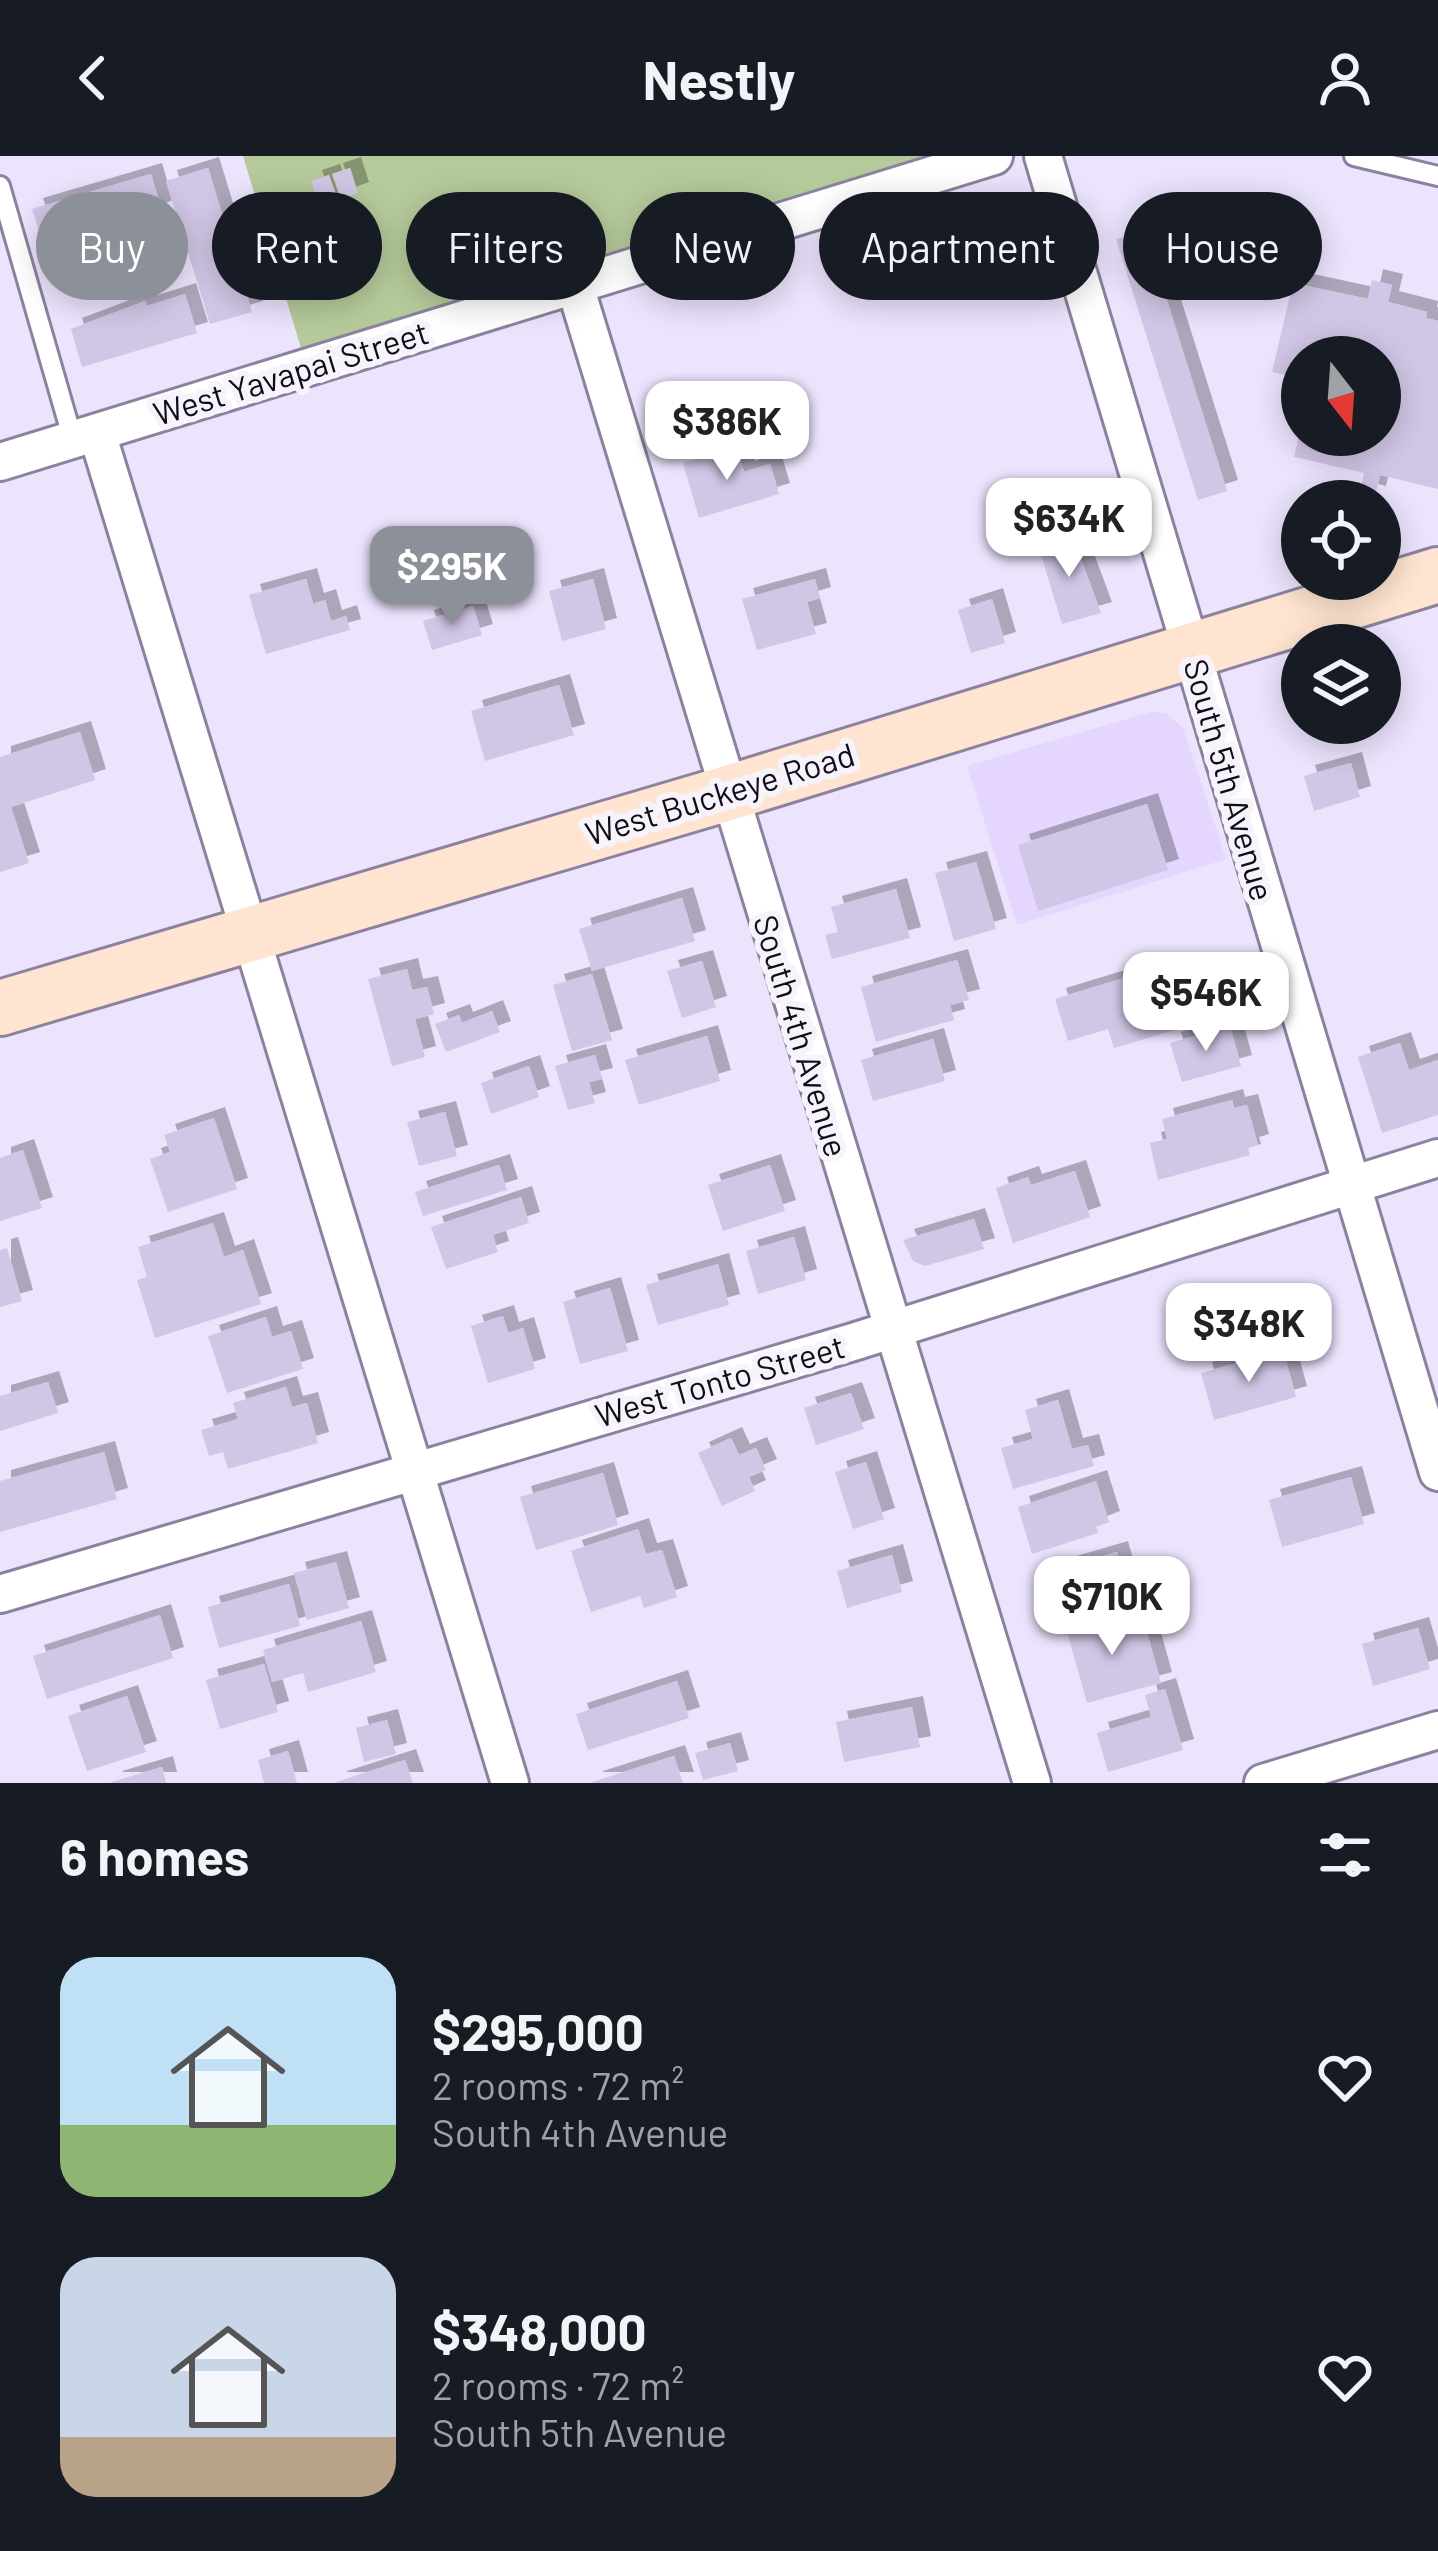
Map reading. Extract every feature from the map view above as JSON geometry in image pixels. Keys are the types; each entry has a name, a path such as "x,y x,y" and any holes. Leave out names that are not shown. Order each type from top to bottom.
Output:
{"main road":[{"name":"West Buckeye Road","path":"0,1007 728,793 1438,575"}],"street":[{"name":"West Yavapai Street","path":"606,276 994,156"},
{"name":"South 5th Avenue","path":"1047,157 1348,1185 1438,1472"},
{"name":"West Yavapai Street","path":"0,462 529,300"},
{"name":"South 4th Avenue","path":"579,300 1032,1783"},
{"path":"85,436 250,933 510,1783"},
{"name":"West Tonto Street","path":"0,1594 890,1330 1438,1158"},
{"path":"1271,1782 1438,1730"}],"lane":[{"path":"1354,156 1438,176"},
{"path":"0,186 85,436"}],"shaded area":[{"path":"1151,712 1166,713 1183,728 1226,859 1017,925 967,766"}],"green space":[{"path":"243,156 928,156 795,197 795,192 630,192 630,247 606,255 606,192 406,192 406,300 458,300 301,348 286,300 382,300 382,192 254,192"}],"building":[{"path":"208,168 215,192 212,300 248,300 252,312 210,324 188,252 188,192 169,192 166,181"},
{"path":"350,168 358,192 338,192 332,174"},
{"path":"151,174 156,192 90,192"},
{"path":"329,175 335,192 315,192 311,181"},
{"path":"1372,280 1392,285 1388,302 1427,312 1426,318 1438,321 1438,489 1380,475 1379,480 1363,480 1364,473 1294,457 1401,456 1401,336 1281,336 1281,374 1272,372 1289,300 1322,300 1322,289 1368,299"},
{"path":"187,300 197,333 82,367 71,329 145,301 147,306"},
{"path":"1135,300 1167,300 1227,491 1198,500"},
{"path":"737,447 744,472 770,464 779,494 699,518 683,463"},
{"path":"1072,535 1101,613 1062,624 1038,545"},
{"path":"306,579 313,604 325,600 331,621 346,616 350,630 266,654 249,595"},
{"path":"593,579 606,629 562,641 549,591"},
{"path":"815,579 820,598 807,602 816,634 757,650 742,599"},
{"path":"992,599 1005,643 971,653 958,610"},
{"path":"473,606 482,635 432,650 423,621"},
{"path":"559,685 574,735 485,761 471,711"},
{"path":"80,732 95,780 11,807 29,863 0,872 0,757"},
{"path":"1351,763 1360,797 1314,811 1304,776"},
{"path":"1147,804 1168,870 1038,911 1018,845"},
{"path":"976,862 996,929 954,941 935,873"},
{"path":"896,889 910,938 832,959 825,935 838,932 831,907"},
{"path":"682,898 695,941 592,971 579,929"},
{"path":"957,960 969,1000 950,1005 954,1020 876,1042 861,987"},
{"path":"702,961 716,1007 682,1018 667,971"},
{"path":"1170,964 1189,1026 1114,1048 1108,1029 1068,1041 1055,999"},
{"path":"407,969 412,990 427,987 434,1014 415,1019 425,1057 392,1066 368,979"},
{"path":"592,974 612,1040 572,1051 553,985"},
{"path":"492,1011 500,1032 446,1052 435,1024 459,1015 462,1023"},
{"path":"1230,1026 1241,1066 1182,1082 1170,1043"},
{"path":"707,1036 720,1081 639,1105 625,1060"},
{"path":"933,1039 945,1081 873,1101 861,1060"},
{"path":"1400,1043 1409,1070 1438,1060 1438,1115 1382,1133 1358,1057"},
{"path":"595,1055 602,1079 589,1082 595,1103 568,1110 555,1066"},
{"path":"529,1066 539,1097 491,1114 481,1083"},
{"path":"1232,1100 1234,1108 1247,1105 1258,1145 1248,1148 1250,1155 1158,1180 1150,1143 1167,1139 1162,1119"},
{"path":"445,1112 457,1156 419,1166 407,1122"},
{"path":"214,1118 237,1189 168,1212 150,1159 170,1152 164,1135"},
{"path":"23,1150 42,1208 0,1221 0,1158"},
{"path":"499,1165 507,1190 423,1216 415,1192"},
{"path":"770,1165 785,1211 723,1231 708,1185"},
{"path":"1075,1171 1090,1217 1013,1243 996,1188 1028,1177 1031,1185"},
{"path":"521,1197 529,1223 493,1235 498,1252 446,1269 431,1227"},
{"path":"974,1219 984,1249 925,1266 913,1261 903,1240"},
{"path":"213,1223 224,1257 243,1250 261,1304 155,1338 137,1280 147,1277 138,1247"},
{"path":"794,1237 806,1280 758,1294 746,1251"},
{"path":"7,1248 22,1301 0,1307 0,1250"},
{"path":"718,1264 729,1305 658,1325 646,1285"},
{"path":"610,1288 628,1351 580,1364 563,1302"},
{"path":"503,1316 508,1333 523,1328 535,1369 488,1383 471,1326"},
{"path":"266,1317 272,1337 291,1331 303,1369 227,1393 208,1336"},
{"path":"1283,1350 1296,1397 1214,1420 1201,1373"},
{"path":"48,1382 58,1413 0,1431 0,1396"},
{"path":"286,1387 292,1407 307,1403 318,1443 228,1469 223,1452 209,1456 201,1430 238,1419 233,1403"},
{"path":"851,1393 864,1429 816,1445 804,1408"},
{"path":"1058,1400 1072,1449 1088,1445 1094,1466 1013,1489 1001,1448 1033,1439 1025,1410"},
{"path":"731,1438 739,1455 756,1448 766,1470 749,1477 755,1491 722,1506 698,1453"},
{"path":"104,1452 117,1499 0,1532 0,1481"},
{"path":"866,1462 884,1519 853,1529 835,1472"},
{"path":"603,1473 618,1525 536,1550 520,1497"},
{"path":"1351,1477 1364,1524 1282,1547 1269,1500"},
{"path":"1096,1481 1109,1522 1096,1527 1098,1533 1032,1554 1018,1507"},
{"path":"638,1529 646,1554 662,1550 677,1597 644,1608 640,1596 591,1612 571,1551"},
{"path":"1117,1552 1130,1598 1059,1618 1045,1573"},
{"path":"892,1555 902,1592 847,1608 837,1571"},
{"path":"336,1562 349,1608 307,1620 294,1573"},
{"path":"289,1584 300,1626 219,1648 208,1607"},
{"path":"160,1615 173,1658 47,1699 33,1656"},
{"path":"1115,1615 1119,1629 1144,1622 1161,1683 1087,1703 1066,1628"},
{"path":"361,1621 376,1672 308,1692 303,1673 272,1682 263,1650"},
{"path":"1418,1628 1430,1669 1373,1686 1362,1644"},
{"path":"264,1664 278,1712 220,1729 206,1680"},
{"path":"677,1681 689,1718 588,1750 576,1714"},
{"path":"1165,1689 1183,1750 1108,1772 1097,1733 1151,1717 1145,1695"},
{"path":"127,1696 146,1752 87,1771 68,1716"},
{"path":"912,1707 920,1747 844,1762 836,1722"},
{"path":"387,1720 396,1754 364,1762 356,1728"},
{"path":"730,1743 738,1771 703,1780 695,1753"},
{"path":"288,1751 297,1783 264,1783 258,1760"},
{"path":"674,1756 683,1783 592,1783 592,1782"},
{"path":"405,1760 413,1783 336,1783 336,1782"},
{"path":"162,1767 166,1783 111,1782"}]}
